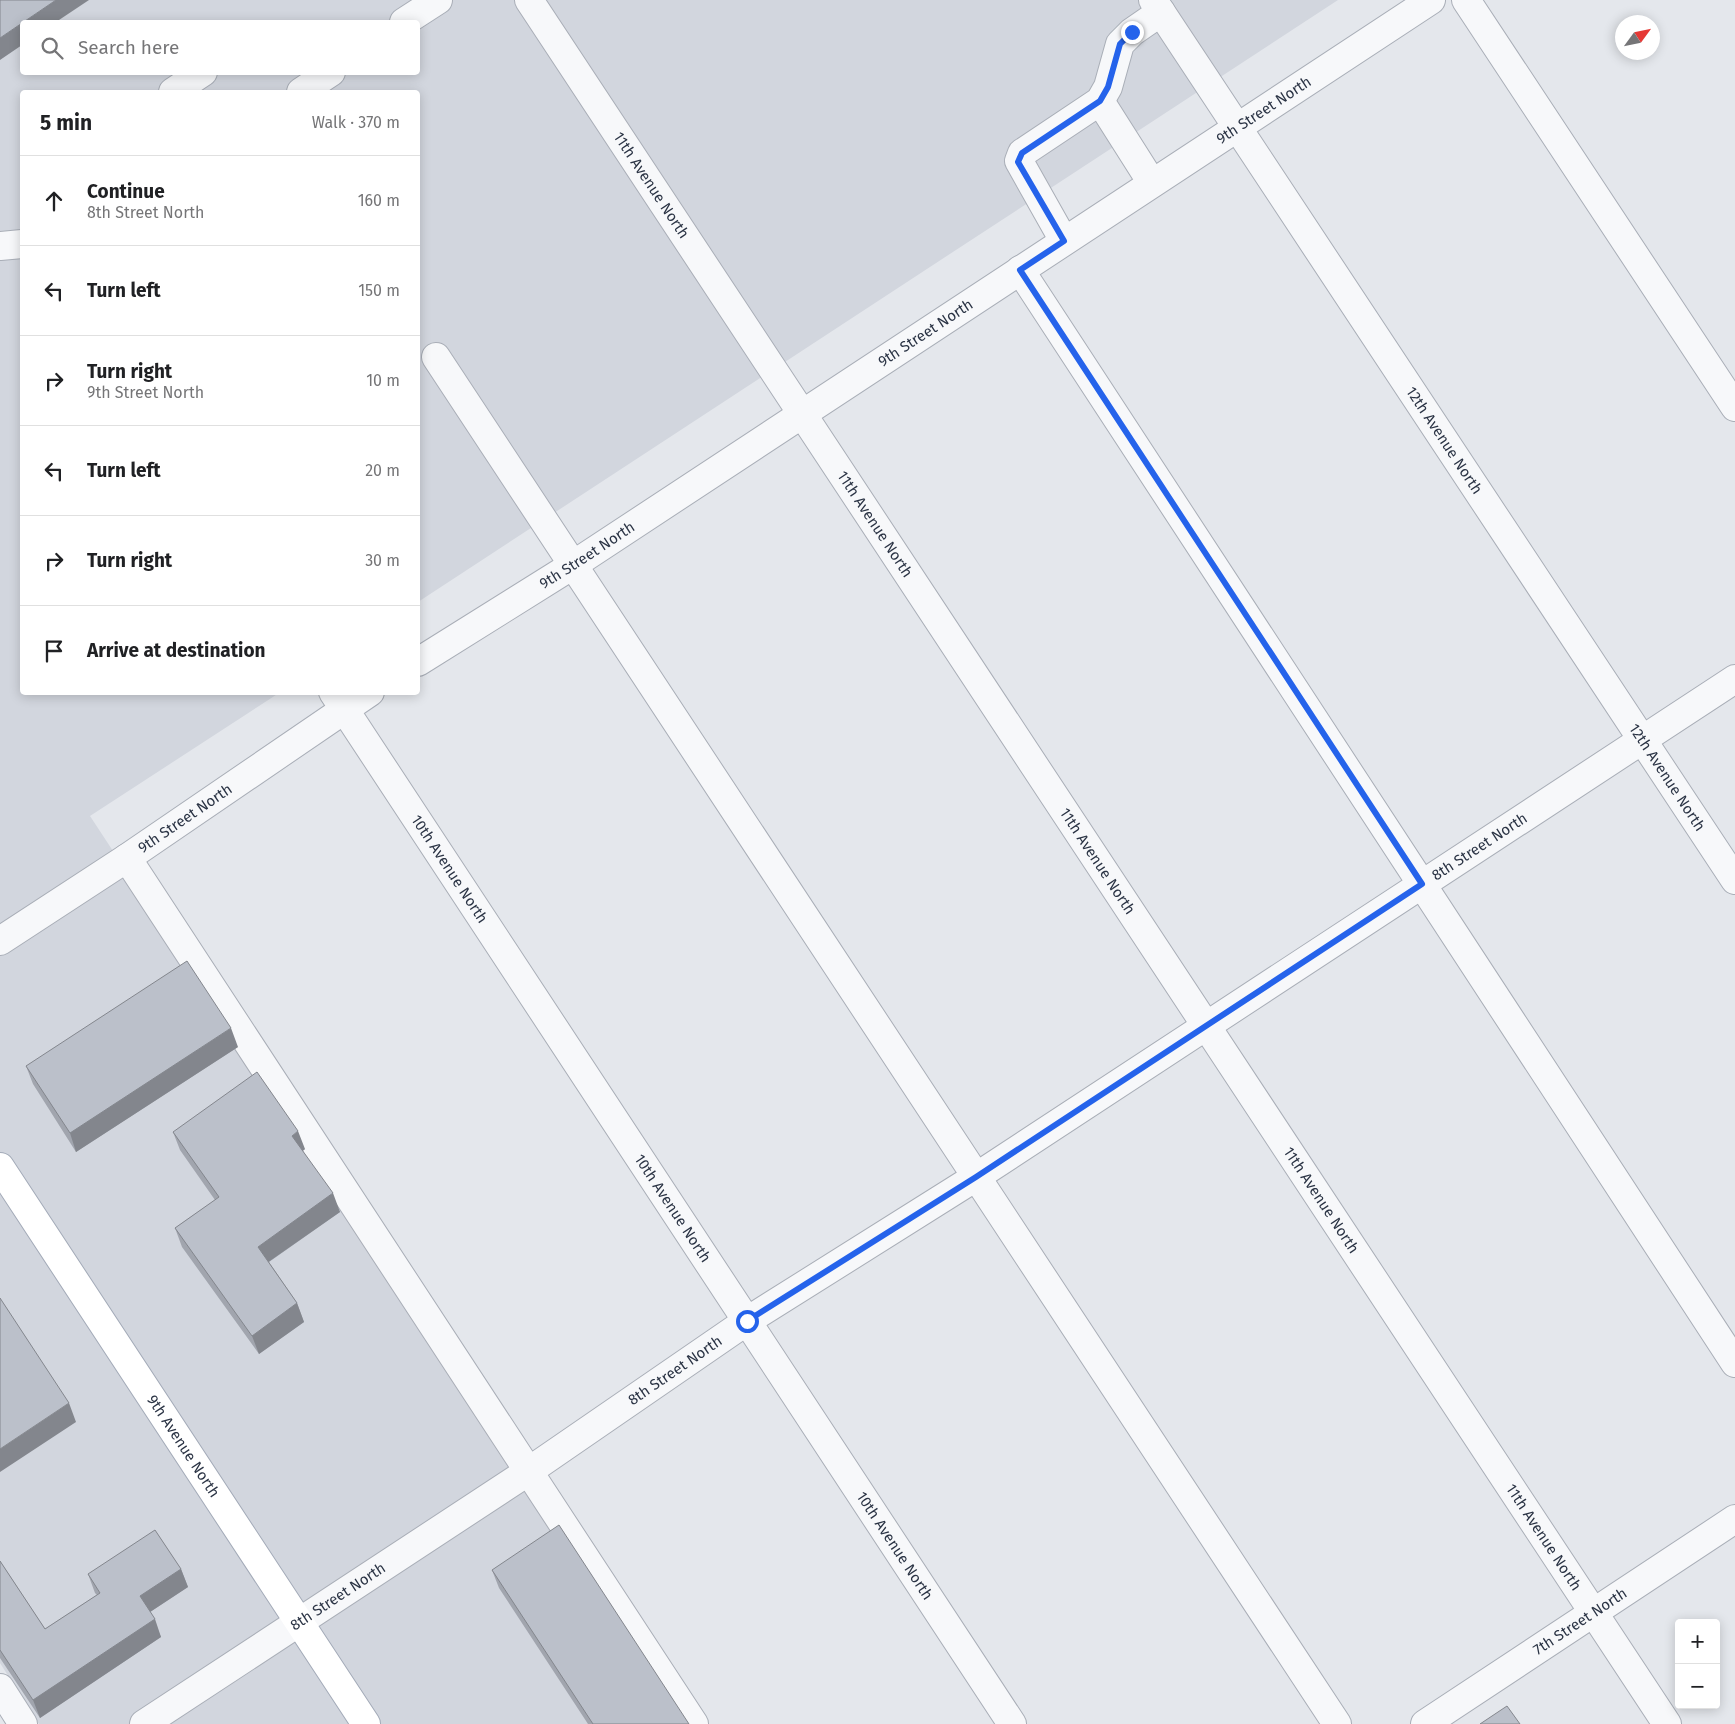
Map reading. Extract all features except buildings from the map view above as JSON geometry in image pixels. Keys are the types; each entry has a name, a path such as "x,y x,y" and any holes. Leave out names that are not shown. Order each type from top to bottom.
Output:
{"main road":[{"name":"9th Avenue North","path":"0,1167 366,1724"}],"street":[{"path":"407,20 438,0"},
{"name":"11th Avenue North","path":"529,0 1667,1724"},
{"name":"9th Street North","path":"420,661 573,565 1431,0"},
{"path":"1466,0 1735,407"},
{"path":"1064,241 1018,162 1022,153 1100,101 1108,87 1120,44 1157,6"},
{"name":"12th Avenue North","path":"1157,6 1735,880"},
{"path":"176,90 198,75"},
{"path":"299,85 324,75"},
{"path":"1100,101 1152,183"},
{"path":"0,246 20,244"},
{"path":"1020,270 1735,1363"},
{"path":"436,357 1337,1724"},
{"name":"8th Street North","path":"144,1724 529,1472 747,1321 976,1177 1735,679"},
{"name":"9th Street North","path":"0,942 127,858 338,701 359,695"},
{"name":"10th Avenue North","path":"338,701 1012,1724"},
{"path":"127,858 694,1724"},
{"name":"7th Street North","path":"1425,1724 1735,1519"},
{"path":"0,1688 24,1724"}],"shaded area":[{"path":"0,0 1338,0 420,601 420,90 20,90 20,695 276,695 90,816 686,1724 39,1724 0,1663"}],"route":[{"path":"747,1321 976,1177 1422,884 1020,270 1064,241 1018,162 1022,153 1100,101 1108,87 1120,44 1132,32"}]}
